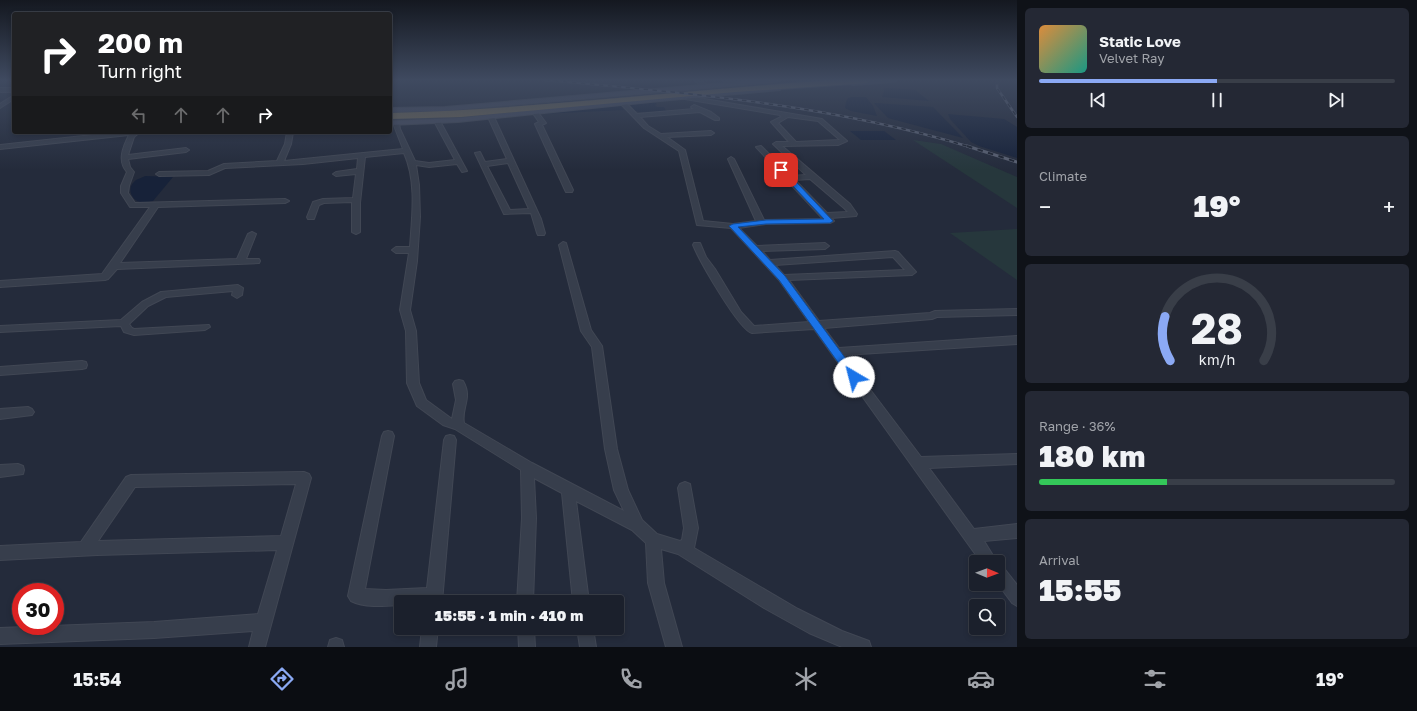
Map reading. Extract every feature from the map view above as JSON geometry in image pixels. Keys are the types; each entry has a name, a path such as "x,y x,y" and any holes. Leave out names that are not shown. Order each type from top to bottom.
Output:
{"highway":[{"path":"392,111 472,110"},
{"path":"392,120 509,110"}],"street":[{"path":"392,111 412,110"},
{"path":"392,120 437,121 553,110"},
{"path":"630,110 646,127 682,150 700,223 733,226 761,223 830,221 759,147"},
{"path":"636,116 698,110"},
{"path":"701,110 709,113 717,119"},
{"path":"758,110 820,120 844,141 838,143 776,144 847,206 853,214 824,216"},
{"path":"535,112 543,123 538,124 569,190"},
{"path":"782,114 785,117 774,122 794,144"},
{"path":"491,117 533,211 541,233"},
{"path":"392,120 412,163 416,193 414,250 405,310 411,331 413,384 421,403 447,422 459,426 568,490 637,524 653,540 681,548 783,610 838,638 862,647"},
{"path":"437,121 464,171"},
{"path":"659,136 711,133"},
{"path":"0,147 118,134"},
{"path":"134,134 126,145 124,163 126,168 131,172 123,188 125,198 133,205 285,201"},
{"path":"280,163 288,144 290,134"},
{"path":"124,158 186,150"},
{"path":"159,174 209,173 224,166 303,162 406,151"},
{"path":"478,153 507,212 533,211"},
{"path":"356,232 357,196 362,156"},
{"path":"731,159 761,223"},
{"path":"483,164 510,161"},
{"path":"412,163 429,165 460,162"},
{"path":"336,174 360,172"},
{"path":"789,178 812,177"},
{"path":"333,194 357,196"},
{"path":"311,217 316,204 322,201 357,196"},
{"path":"0,284 106,277 155,205"},
{"path":"733,226 754,249 786,278 835,352 985,555"},
{"path":"240,262 252,234"},
{"path":"697,245 702,257 711,269 737,314 752,330 932,316 935,314 1017,312"},
{"path":"563,246 586,331 596,346 611,449 621,490 637,524"},
{"path":"754,249 825,246"},
{"path":"396,250 414,250"},
{"path":"771,263 895,254 912,272 786,278"},
{"path":"114,266 256,261"},
{"path":"0,329 124,323 145,304 164,294 238,288 237,295"},
{"path":"124,323 128,330 134,332 205,328"},
{"path":"835,352 1017,340"},
{"path":"0,371 82,365"},
{"path":"459,384 462,400 457,416 459,426"},
{"path":"0,414 28,412"},
{"path":"388,436 356,596 394,598"},
{"path":"434,595 450,440"},
{"path":"918,463 1017,459"},
{"path":"525,595 529,522 529,485 527,467"},
{"path":"0,471 18,470"},
{"path":"85,548 131,481 208,478 304,478 257,647"},
{"path":"681,548 689,544 691,528 685,488"},
{"path":"568,490 580,595"},
{"path":"971,536 1017,531"},
{"path":"653,540 656,583 674,647"},
{"path":"0,553 85,548 286,543"},
{"path":"1005,582 1017,598"},
{"path":"0,636 154,630 264,622"},
{"path":"428,647 429,635"},
{"path":"526,635 527,647"},
{"path":"586,635 588,647"}],"shaded area":[{"path":"913,140 941,144 1017,177 1017,208"},
{"path":"1017,229 1017,280 950,233"}],"water":[{"path":"531,110 620,110 518,115 406,123 406,119 481,115"},
{"path":"634,110 666,111 640,112"},
{"path":"849,110 875,110 877,116"},
{"path":"881,110 936,110 963,138 888,118"},
{"path":"948,114 1004,119 1017,127 1017,158 971,142 950,119"},
{"path":"850,131 884,131 896,140 861,140"},
{"path":"145,176 173,177 153,201 137,201 132,196 130,190 135,181"}],"railway":[{"path":"808,110 866,121 970,147"},
{"path":"1012,110 1017,117"},
{"path":"967,146 1017,162"}],"route":[{"path":"781,170 830,221 766,222 733,226 782,278 854,377"}]}
